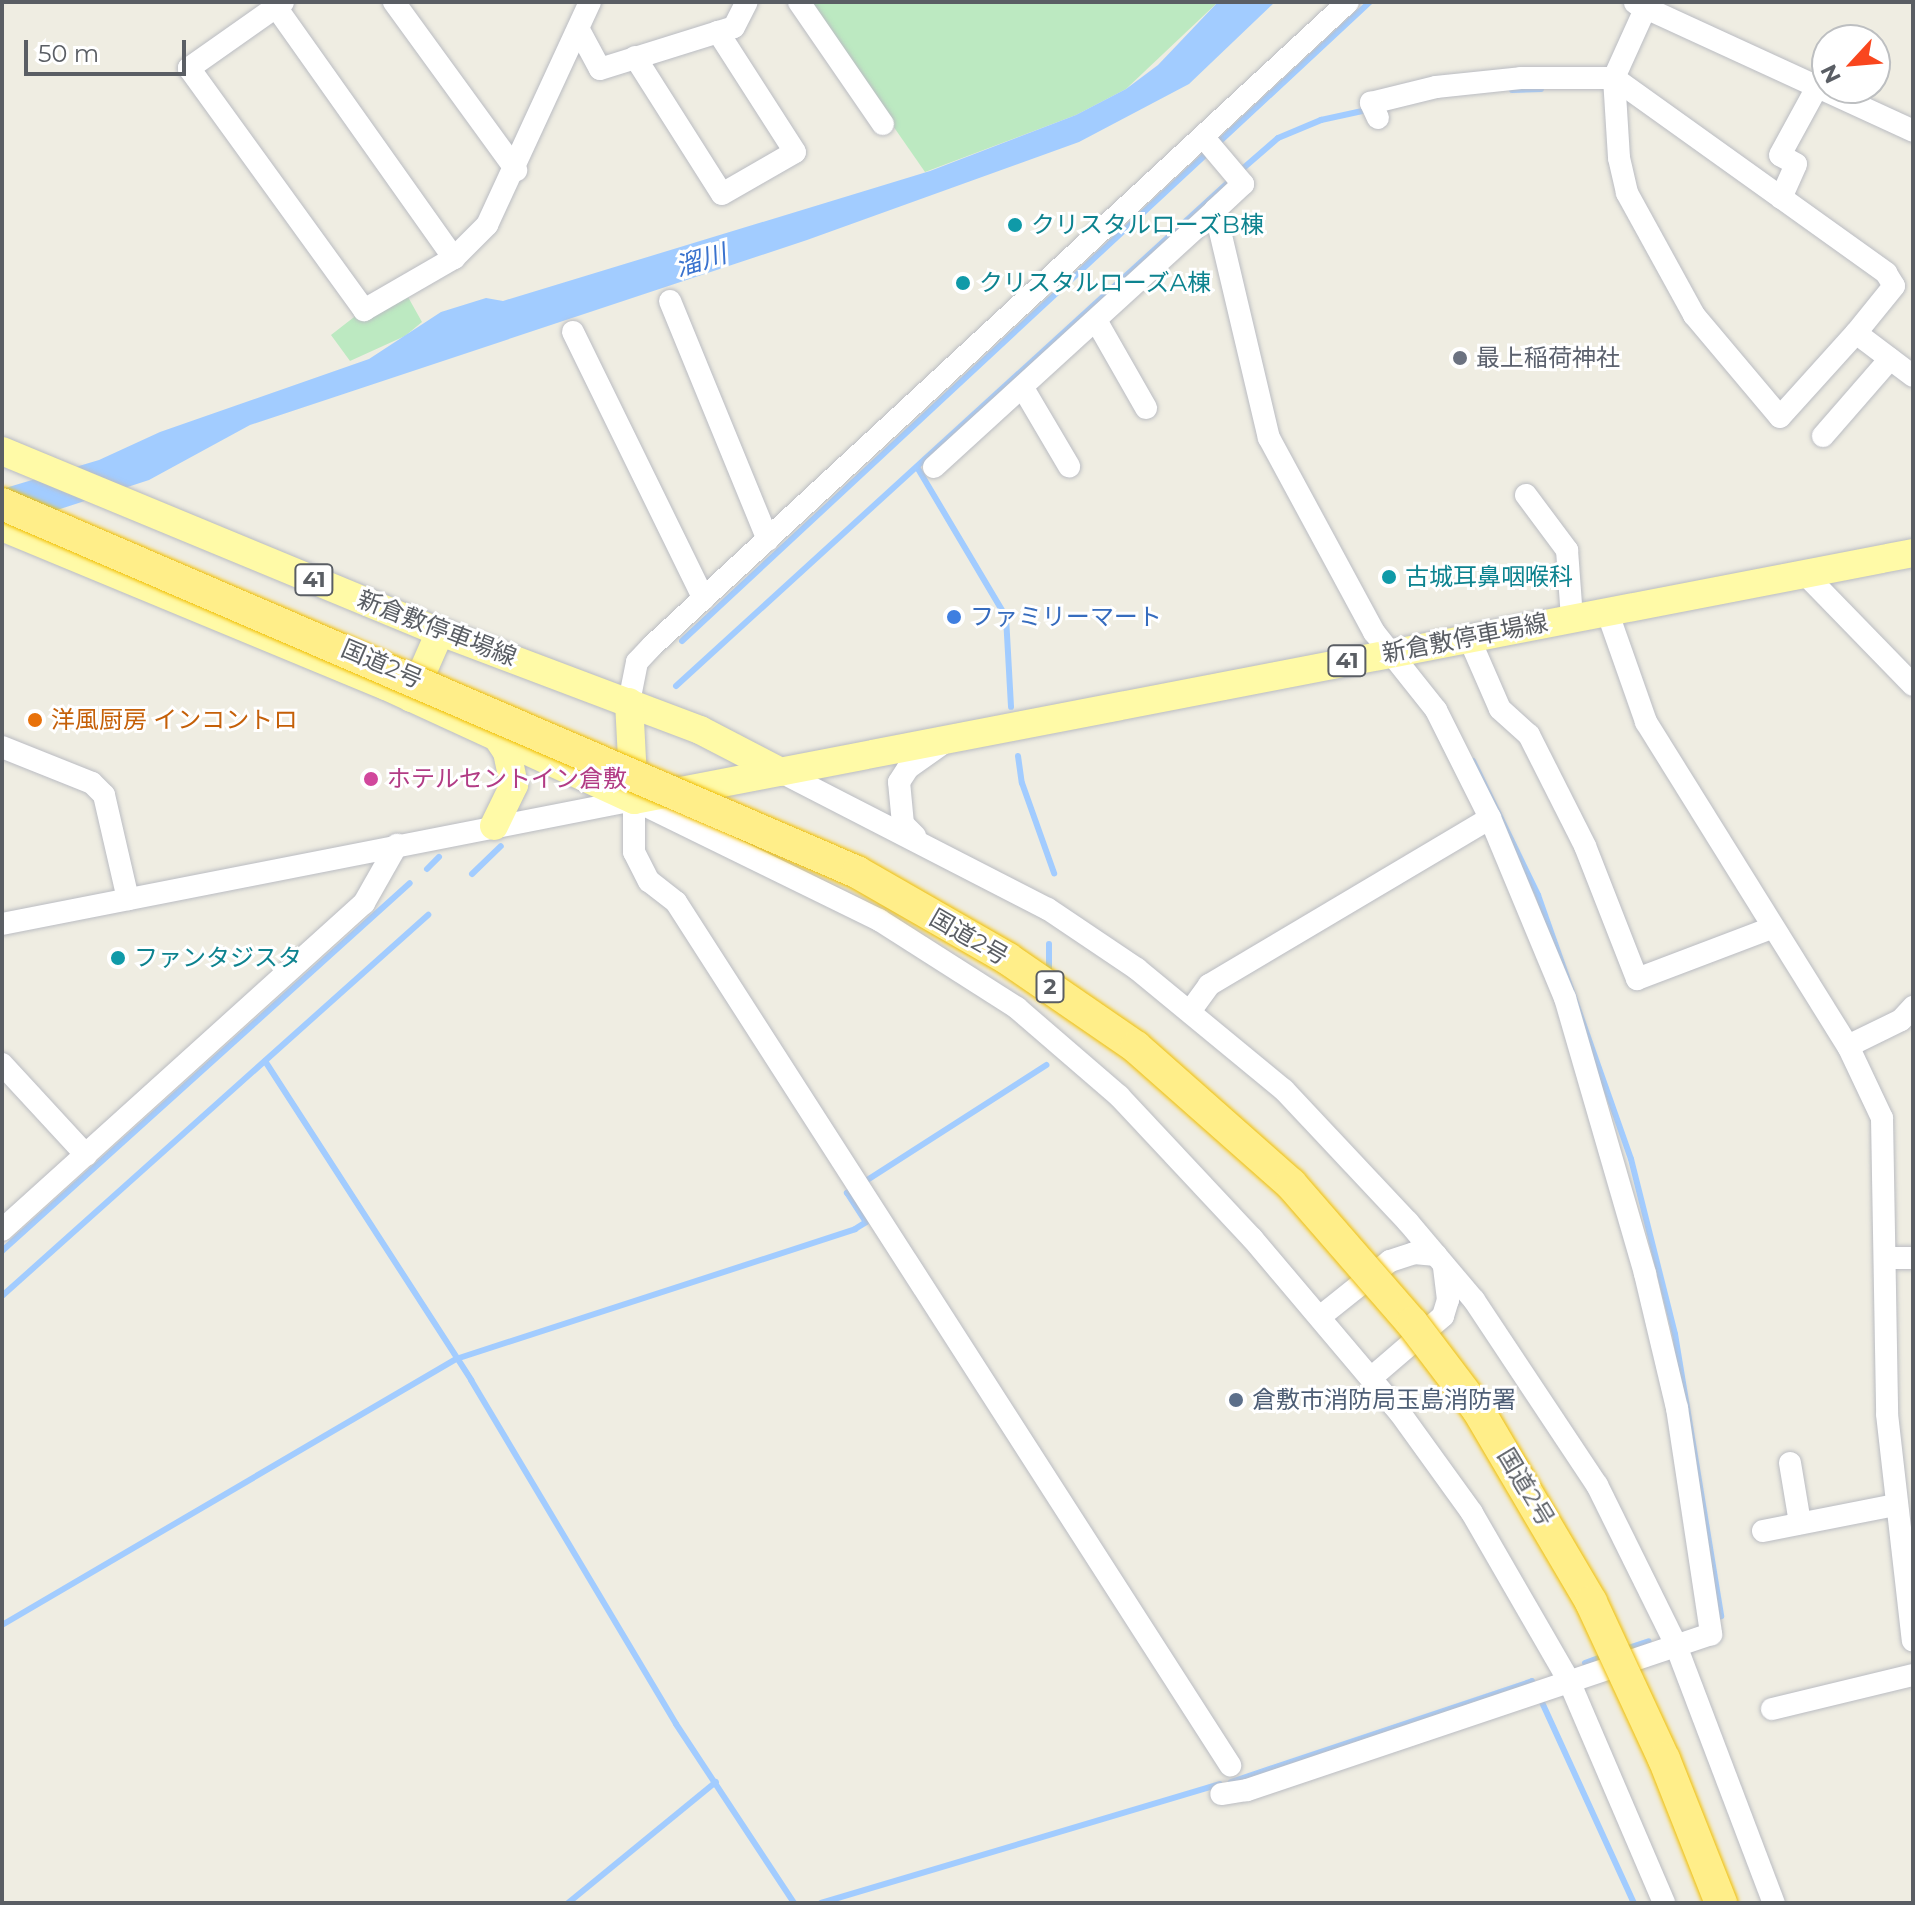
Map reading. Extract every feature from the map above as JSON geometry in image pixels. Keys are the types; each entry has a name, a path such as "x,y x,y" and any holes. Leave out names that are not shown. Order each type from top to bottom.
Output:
{"highway":[{"name":"国道2号","path":"2,504 857,872 1008,959 1136,1047 1291,1184 1412,1323 1478,1410 1591,1602 1664,1759 1721,1903"}],"main road":[{"name":"新倉敷停車場線","path":"2,451 440,632 629,702 781,772"},
{"path":"2,527 494,733 634,800 629,702"},
{"name":"新倉敷停車場線","path":"634,800 942,744 1390,652 1913,553"},
{"path":"411,698 440,632"},
{"path":"494,733 507,752 514,785 494,826"}],"street":[{"path":"394,2 516,170"},
{"path":"454,258 279,4 189,68 364,310 454,258 487,225 516,170 590,2"},
{"path":"579,30 600,69 734,27 747,2"},
{"path":"799,2 883,124"},
{"path":"629,702 637,662 768,540 1220,157 1348,2"},
{"path":"1375,112 1436,87 1521,78 1614,84 1886,273 1894,286 1780,417 1694,315 1627,193 1614,84 1640,5 1811,87"},
{"path":"635,57 722,194 795,152 718,32"},
{"path":"1781,198 1796,164 1780,155 1811,98"},
{"path":"1851,104 1913,131"},
{"path":"934,467 1097,322 1243,184 1220,157"},
{"path":"1219,206 1269,438 1337,569 1390,652 1436,710 1490,818 1565,998 1641,1259 1677,1408 1711,1634 1675,1643 1247,1790 1221,1794"},
{"path":"670,301 768,540"},
{"path":"1097,322 1146,408"},
{"path":"573,332 704,599"},
{"path":"1856,333 1913,376"},
{"path":"1823,436 1890,359"},
{"path":"1023,388 1069,466"},
{"path":"1526,495 1567,550 1572,618"},
{"path":"1806,575 1913,685"},
{"path":"1607,611 1626,678 1646,722 1771,928 1848,1046 1882,1118 1887,1414 1913,1641"},
{"path":"1469,638 1500,709 1529,735 1585,846 1637,979 1771,928"},
{"path":"915,837 903,824 899,782 908,768 942,744"},
{"path":"2,747 92,783 104,795 128,899"},
{"path":"781,772 915,837 1048,909 1191,1010 1304,1110 1440,1260 1474,1300 1597,1485 1675,1643 1774,1903"},
{"path":"634,800 634,852 649,881 676,902 1230,1765"},
{"path":"2,924 634,800 879,920 1017,1008 1119,1096 1321,1316 1371,1378 1472,1513 1569,1681 1664,1903"},
{"path":"1191,1010 1209,985 1490,818"},
{"path":"2,1230 364,903 397,845"},
{"path":"1848,1046 1901,1020 1913,1007"},
{"path":"2,1064 86,1155"},
{"path":"1321,1316 1390,1261 1414,1253 1440,1260"},
{"path":"1885,1258 1913,1258"},
{"path":"1371,1378 1443,1316 1448,1300 1440,1260"},
{"path":"1790,1463 1800,1523"},
{"path":"1763,1531 1896,1505"},
{"path":"1772,1709 1913,1675"}],"green space":[{"path":"807,2 1218,2 1126,89 1076,115 925,172"},
{"path":"408,297 422,322 405,336 350,361 331,335 358,314 362,321"}],"water":[{"name":"溜川","path":"1218,2 1275,2 1189,84 1079,142 807,240 250,425 149,480 2,528 2,489 99,460 160,432 369,359 441,312 486,298 503,301 930,171 1076,115 1126,89 1158,65"}],"waterway":[{"path":"682,641 1370,2"},
{"path":"1512,90 1541,89"},
{"path":"1240,171 1278,138 1321,120 1367,110"},
{"path":"676,686 1232,179"},
{"path":"917,467 1006,617 1011,707"},
{"path":"1018,756 1022,783 1054,873"},
{"path":"1473,761 1538,895 1631,1159 1675,1334 1721,1616 1716,1618"},
{"path":"472,874 501,846"},
{"path":"427,869 439,857"},
{"path":"2,1251 410,883"},
{"path":"2,1296 428,915"},
{"path":"1049,944 1049,973"},
{"path":"265,1061 471,1380 676,1724 794,1903"},
{"path":"2,1625 456,1359 855,1229 866,1222 847,1193 1046,1065"},
{"path":"1622,1650 1649,1641"},
{"path":"1585,1663 1604,1656"},
{"path":"1231,1782 1532,1681 1535,1688"},
{"path":"1540,1698 1634,1903"},
{"path":"568,1903 716,1782"},
{"path":"821,1903 1220,1784"}],"place":[{"name":"クリスタルローズB棟","path":"1015,225"},
{"name":"クリスタルローズA棟","path":"963,283"},
{"name":"最上稲荷神社","path":"1460,358"},
{"name":"古城耳鼻咽喉科","path":"1389,577"},
{"name":"ファミリーマート","path":"954,617"},
{"name":"洋風厨房 インコントロ","path":"35,720"},
{"name":"ホテルセントイン倉敷","path":"371,779"},
{"name":"ファンタジスタ","path":"118,958"},
{"name":"倉敷市消防局玉島消防署","path":"1236,1400"}]}
